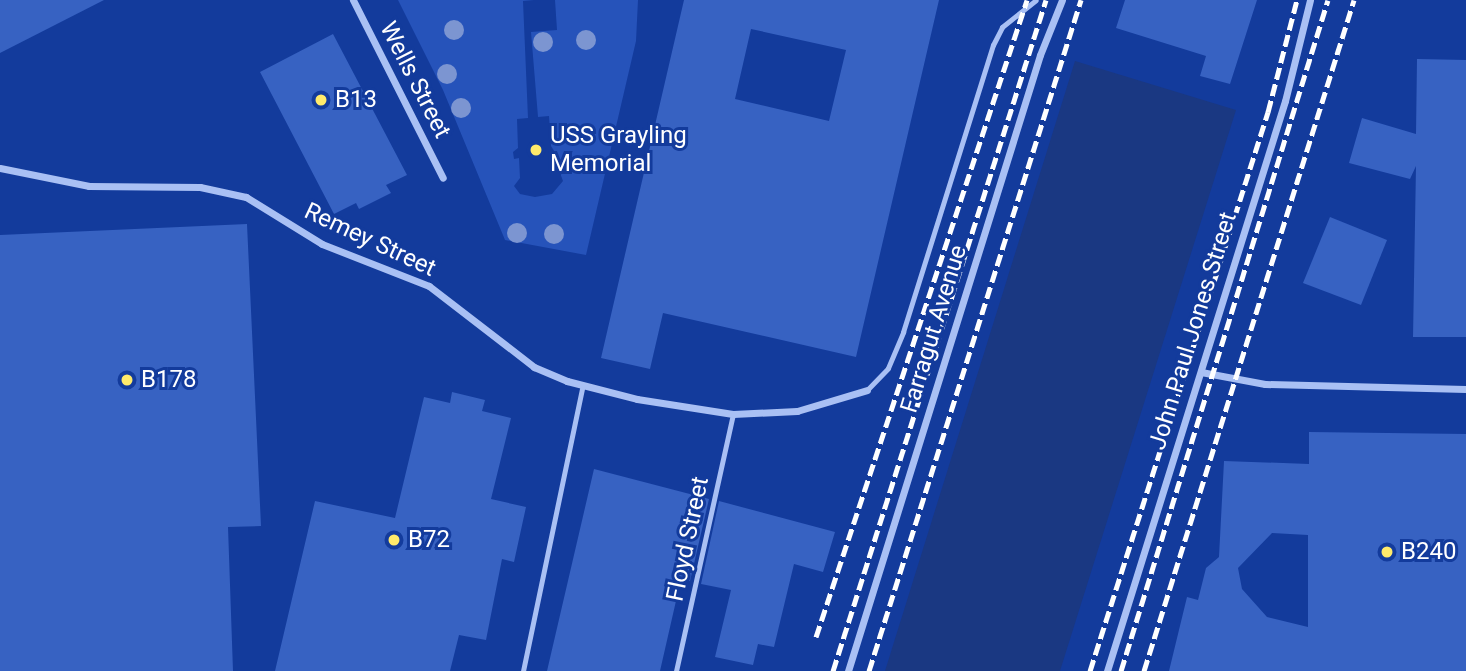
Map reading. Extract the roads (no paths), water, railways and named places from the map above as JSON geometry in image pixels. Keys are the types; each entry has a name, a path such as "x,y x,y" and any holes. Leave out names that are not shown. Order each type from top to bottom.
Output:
{"street":[{"name":"Wells Street","path":"353,0 443,178"},
{"name":"Farragut Avenue","path":"848,671 1040,55 1062,0"},
{"name":"John Paul Jones Street","path":"1107,671 1285,101 1310,0"},
{"name":"Remey Street","path":"0,169 89,186 200,187 246,197 322,244 429,286 509,352 583,385 637,399 733,414 823,406 867,390"},
{"path":"1201,372 1265,384 1466,388"}],"lane":[{"path":"867,390 888,368 903,332 993,46 1002,27 1036,0"},
{"path":"523,671 583,385"},
{"name":"Floyd Street","path":"676,671 733,414"}],"railway":[{"path":"816,637 1027,0"},
{"path":"833,671 1046,0"},
{"path":"869,671 1081,0"},
{"path":"1090,671 1268,112 1297,0"},
{"path":"1121,671 1328,0"},
{"path":"1144,671 1354,0"}],"place":[{"name":"B13","path":"321,100"},
{"name":"USS Grayling Memorial","path":"536,150"},
{"name":"B178","path":"127,380"},
{"name":"B72","path":"394,540"},
{"name":"B240","path":"1387,552"}]}
